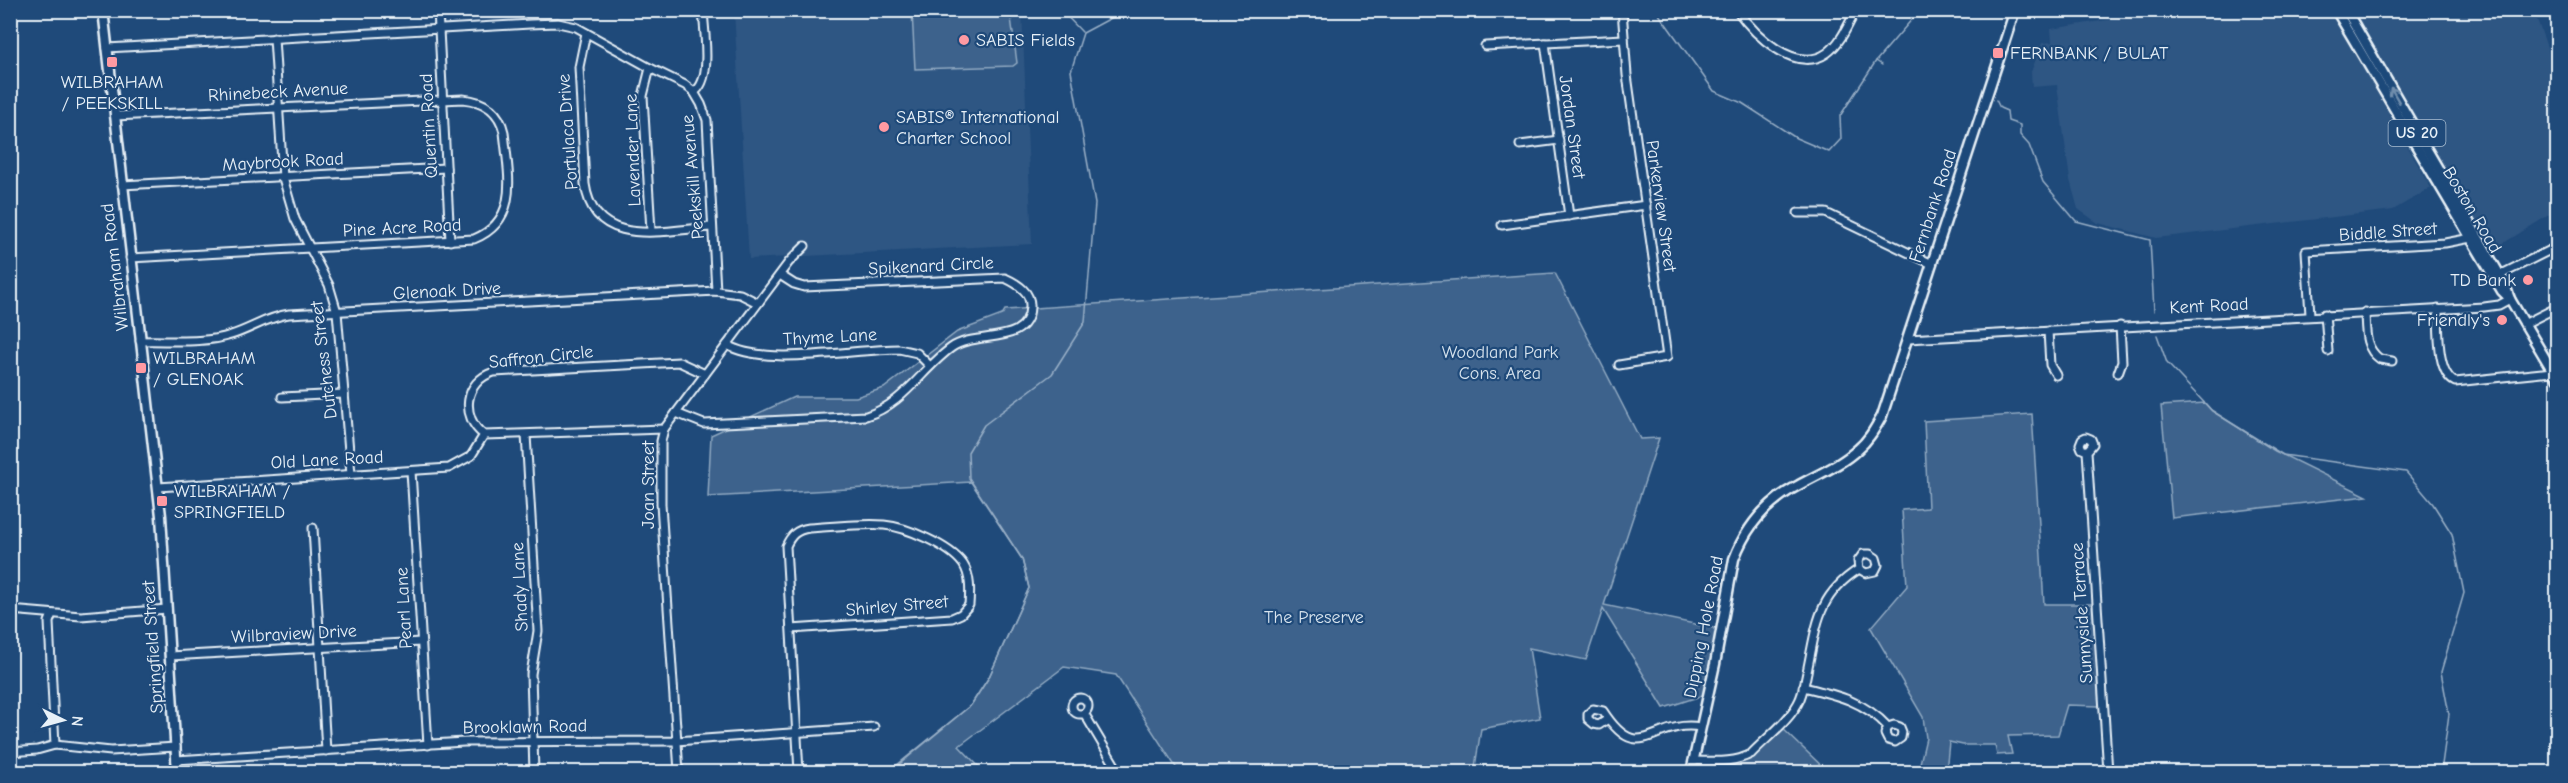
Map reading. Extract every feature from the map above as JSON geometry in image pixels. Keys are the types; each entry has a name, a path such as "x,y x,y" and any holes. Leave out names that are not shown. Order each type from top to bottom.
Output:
{"main road":[{"name":"Wilbraham Road","path":"103,10 161,519"},
{"name":"Fernbank Road","path":"1884,412 2015,10"},
{"name":"Boston Road","path":"2336,10 2470,238 2502,291 2510,299"},
{"name":"Boston Road","path":"2346,10 2500,275 2524,324 2555,370 2558,380"},
{"name":"Dipping Hole Road","path":"1691,772 1734,559 1739,544 1760,513 1769,505 1860,448 1869,438 1884,412"},
{"name":"Springfield Street","path":"161,519 177,772"}],"street":[{"name":"Quentin Road","path":"438,10 450,241"},
{"path":"694,92 705,75 703,10"},
{"name":"Parkerview Street","path":"1619,365 1667,357 1622,10"},
{"path":"1737,10 1754,30 1772,45 1793,56 1803,58 1825,54 1834,47 1856,10"},
{"name":"Peekskill Avenue","path":"107,48 554,23 573,26 685,85 694,92 704,109 707,120 716,291"},
{"name":"Portulaca Drive","path":"586,33 580,50 579,67 588,200 597,215 607,225 624,230 651,231 712,227"},
{"name":"Dutchess Street","path":"274,38 283,178 295,219 329,285 337,312 351,474"},
{"path":"1485,46 1624,39"},
{"name":"Jordan Street","path":"1545,43 1569,216"},
{"name":"Lavender Lane","path":"650,68 643,96 651,231"},
{"name":"Rhinebeck Avenue","path":"115,116 443,100"},
{"name":"Pine Acre Road","path":"130,258 450,241 479,237 503,217 508,195 505,145 500,121 489,107 473,100 443,100"},
{"path":"1520,145 1559,140"},
{"name":"Maybrook Road","path":"122,185 446,168"},
{"path":"1502,225 1646,205"},
{"path":"1798,213 1826,213 1932,264"},
{"name":"Biddle Street","path":"2310,315 2306,251 2445,243 2470,238"},
{"name":"Joan Street","path":"679,772 661,504 660,452 664,429 758,303 796,254 805,246"},
{"path":"2500,275 2558,246"},
{"name":"Spikenard Circle","path":"676,413 704,424 866,416 892,403 930,366 958,344 970,339 1003,336 1021,328 1030,312 1030,301 1026,293 1018,284 1005,278 804,287 780,275"},
{"name":"Glenoak Drive","path":"141,341 223,337 238,333 271,317 337,312 716,291 740,294 758,303"},
{"name":"Kent Road","path":"1908,339 2492,306 2510,299"},
{"path":"2524,324 2558,307"},
{"path":"2438,309 2441,357 2445,372 2450,379 2455,381 2555,370"},
{"path":"2365,312 2366,338 2370,349 2380,360 2392,361"},
{"path":"2325,314 2328,351"},
{"path":"2118,373 2122,362 2120,326"},
{"path":"2048,331 2050,365 2056,375"},
{"name":"Thyme Lane","path":"727,345 750,354 899,349 917,353 930,366"},
{"name":"Saffron Circle","path":"484,435 469,417 469,399 475,383 494,372 679,362 705,374"},
{"path":"282,397 344,394"},
{"path":"484,435 664,429"},
{"name":"Old Lane Road","path":"158,487 449,468 459,465 474,453 484,435"},
{"name":"Shady Lane","path":"526,435 538,631 531,674 534,772"},
{"name":"Sunnyside Terrace","path":"2087,451 2108,772"},
{"name":"Pearl Lane","path":"411,471 428,745"},
{"name":"Shirley Street","path":"790,629 952,618 961,614 969,605 969,579 963,565 952,553 901,528 873,525 799,530 791,536 786,546 790,629 799,772"},
{"path":"313,528 326,751"},
{"path":"1693,761 1733,761 1751,754 1792,712 1803,687 1822,605 1837,585 1859,569"},
{"path":"10,610 81,616 167,609"},
{"path":"52,614 49,622 55,745"},
{"name":"Wilbraview Drive","path":"170,656 421,642"},
{"path":"1803,687 1852,700 1875,713 1887,727"},
{"path":"1084,713 1119,772"},
{"path":"1608,719 1621,735 1635,740 1681,726 1700,727"},
{"name":"Brooklawn Road","path":"176,760 532,741 677,741 874,727"},
{"path":"10,752 37,750 55,745 111,751 176,747"}],"shaded area":[{"path":"2169,10 2331,11 2431,188 2393,210 2156,238 2098,223 2078,209 2070,180 2057,85 2032,87 2031,72 2042,43 2052,42 2051,29"},
{"name":"SABIS® International Charter School","path":"734,11 1022,11 1032,244 749,259"},
{"path":"2353,11 2534,11 2549,53 2557,89 2557,210 2489,252"}],"green space":[{"name":"SABIS Fields","path":"912,11 1001,11 1011,18 1017,63 1013,66 915,69"},
{"path":"1555,273 1640,439 1659,438 1604,605 1723,630 1707,694 1664,708 1603,609 1586,660 1529,648 1540,718 1481,729 1475,767 1478,767 1479,772 1179,772 1116,675 1064,667 959,746 984,772 890,772 971,705 989,677 1029,588 1022,559 971,482 708,497 711,435 794,397 856,397 884,388 957,332 1002,315 1005,310"},
{"path":"2205,403 2211,410 2275,451 2367,496 2172,518 2161,406"},
{"path":"2032,414 2044,604 2094,604 2099,706 2067,705 2058,735 2008,736 2012,754 1997,755 1995,745 1963,745 1949,742 1946,772 1918,772 1926,738 1923,717 1871,628 1907,586 1902,510 1928,508 1924,421"},
{"path":"1779,725 1828,772 1722,772 1745,759"}],"waterway":[{"path":"1061,10 1082,32"},
{"path":"898,772 897,765 971,705 989,677 1029,588 1022,559 969,478 968,452 984,425 1052,374 1085,322 1095,204 1071,71 1083,33 1126,10"},
{"path":"1656,10 1714,91 1742,103 1796,138 1829,152 1841,139 1840,116 1876,61 1920,10"},
{"path":"1876,61 1882,65"},
{"path":"1996,100 2000,108 2007,111 2008,121 2020,125 2020,135 2029,145 2043,182 2076,221 2150,240 2154,311"},
{"path":"2157,335 2167,363 2212,411 2283,455 2406,472 2433,504 2452,534 2464,593 2441,672 2449,714 2441,772"}],"place":[{"name":"SABIS Fields","path":"964,40"},
{"name":"FERNBANK / BULAT","path":"1998,53"},
{"name":"WILBRAHAM / PEEKSKILL","path":"112,62"},
{"name":"SABIS® International Charter School","path":"884,127"},
{"name":"TD Bank","path":"2528,280"},
{"name":"Friendly's","path":"2502,320"},
{"name":"WILBRAHAM / GLENOAK","path":"141,368"},
{"name":"WILBRAHAM / SPRINGFIELD","path":"162,501"}],"park label":[{"name":"Woodland Park Cons. Area","path":"1500,362"},
{"name":"The Preserve","path":"1314,617"}]}
